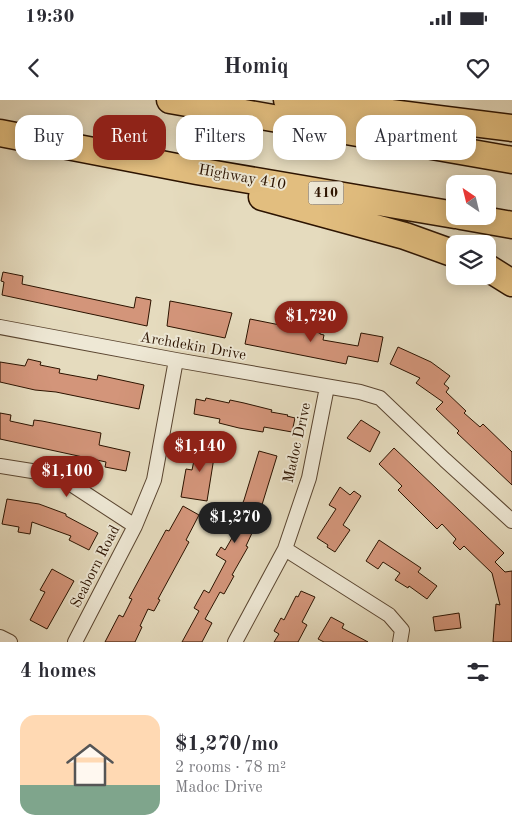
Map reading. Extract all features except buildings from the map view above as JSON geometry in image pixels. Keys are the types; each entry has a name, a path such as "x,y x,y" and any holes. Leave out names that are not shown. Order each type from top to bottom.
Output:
{"highway":[{"path":"170,100 512,160"},
{"path":"287,100 512,128"},
{"name":"Highway 410","path":"0,133 197,171 446,213"},
{"path":"197,171 221,186 405,236 446,251"},
{"path":"496,222 512,225"},
{"path":"496,273 512,283"}],"street":[{"name":"Archdekin Drive","path":"0,327 360,392 380,398 512,521"},
{"name":"Seaborn Road","path":"75,642 135,526 154,480 176,360"},
{"name":"Madoc Drive","path":"235,642 285,549 309,478 327,387"},
{"path":"0,466 58,475 135,526"},
{"path":"285,549 389,614 402,630 400,642"},
{"path":"0,637 10,642"}]}
